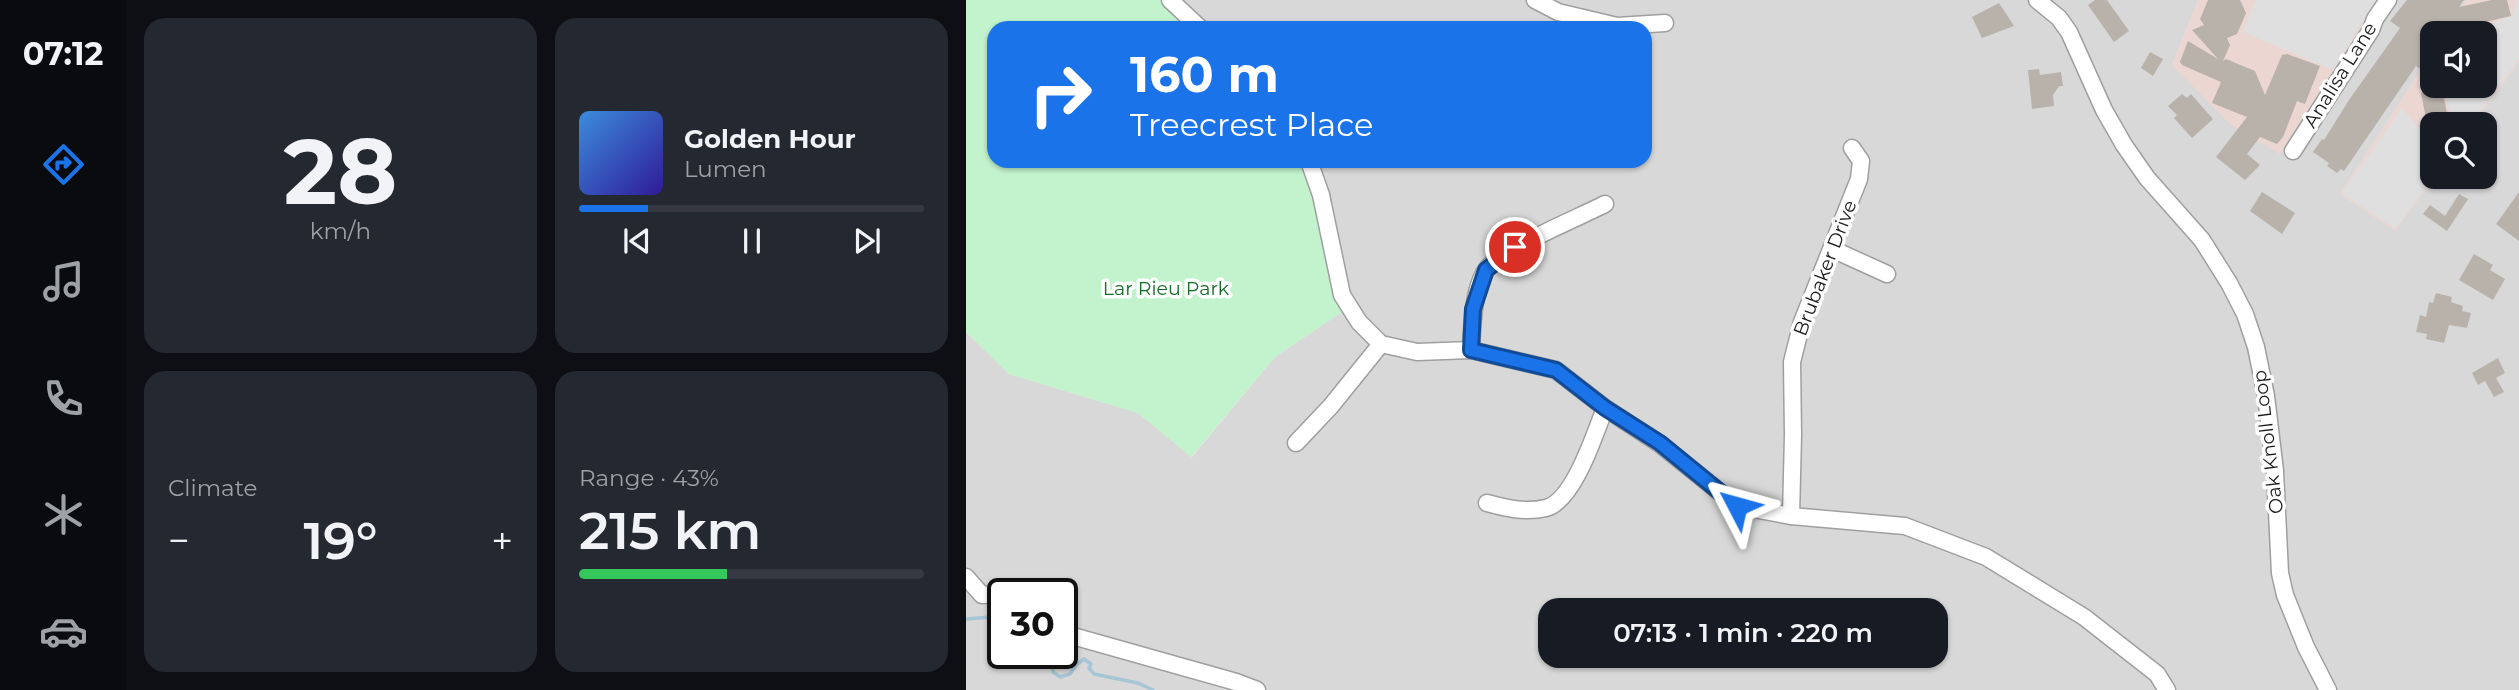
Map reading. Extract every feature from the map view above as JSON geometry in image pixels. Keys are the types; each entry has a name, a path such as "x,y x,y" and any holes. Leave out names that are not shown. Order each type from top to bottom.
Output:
{"street":[{"path":"1170,0 1192,21"},
{"path":"1535,0 1563,6 1604,21"},
{"name":"Oak Knoll Loop","path":"2037,0 2059,18 2069,32 2104,110 2124,145 2147,178 2202,240 2245,314 2256,347 2266,396 2275,471 2280,573 2285,595 2306,647 2328,690"},
{"name":"Analisa Lane","path":"2293,151 2388,0"},
{"path":"1652,24 1665,23"},
{"name":"Brubaker Drive","path":"1791,516 1792,362 1802,322 1859,179 1861,161 1852,148"},
{"path":"1311,168 1321,195 1342,295 1359,322 1381,344 1416,352 1471,350 1556,370 1605,408 1660,443 1737,506 1791,516 1905,526 1986,557 2084,617 2157,674 2167,690"},
{"path":"1471,350 1473,309 1486,270 1515,247 1605,204"},
{"path":"1832,249 1886,274"},
{"path":"1296,443 1331,406 1381,344"},
{"path":"1487,503 1517,510 1548,508 1571,487 1587,457 1605,408"},
{"path":"966,577 982,595 987,595"},
{"path":"1078,638 1257,690"}],"shaded area":[{"path":"1170,0 2198,0 2172,65 2383,20 2397,0 2467,0 2453,21 2420,21 2420,71 2340,194 2395,230 2426,189 2497,189 2497,112 2482,112 2492,98 2497,98 2497,92 2519,62 2519,690 966,690 966,332 1009,374 1138,413 1192,457 1275,357 1350,306 1311,168 1652,168 1652,21 1192,21"},
{"path":"2198,0 2382,0 2280,154 2231,125 2172,65"},
{"path":"2256,0 2376,0 2333,70 2243,32"},
{"path":"2467,0 2519,0 2519,62 2497,92 2497,21 2453,21"},
{"path":"2519,0 2519,59 2497,89 2497,21 2512,16"},
{"path":"2420,71 2420,98 2492,98 2482,112 2420,112 2420,189 2426,189 2395,231 2340,194"},
{"path":"2446,98 2490,98 2480,112 2449,112"},
{"path":"2402,108 2420,129 2420,189 2424,189 2395,229 2342,193"}],"green space":[{"name":"Lar Rieu Park","path":"966,0 1170,0 1192,21 987,21 987,168 1311,168 1351,306 1275,357 1191,457 1138,413 1009,374 966,332"}],"building":[{"path":"2095,0 2107,0 2129,31 2114,42 2088,5"},
{"path":"2208,0 2240,0 2246,13 2237,34 2227,38 2230,45 2223,61 2226,59 2255,71 2265,95 2282,55 2287,54 2320,66 2305,104 2297,101 2283,137 2277,144 2260,137 2247,154 2260,165 2245,180 2216,157 2247,117 2212,103 2221,82 2180,62 2188,41 2218,59 2192,30 2204,25 2200,19"},
{"path":"2407,0 2464,0 2459,7 2492,0 2507,0 2511,16 2489,21 2420,21 2420,69 2416,66 2344,171 2341,169 2337,173 2327,166 2329,163 2313,152 2322,139 2324,140 2400,28 2390,21"},
{"path":"1999,3 2014,26 1982,38 1972,17"},
{"path":"2150,52 2163,59 2153,76 2141,68"},
{"path":"2039,69 2040,75 2061,72 2063,86 2059,86 2053,95 2054,106 2032,109 2028,70"},
{"path":"2182,94 2187,98 2191,94 2213,119 2192,138 2174,118 2177,115 2168,106"},
{"path":"2422,98 2444,98 2447,112 2425,112"},
{"path":"2262,192 2295,213 2282,234 2250,211"},
{"path":"2519,192 2519,241 2496,224"},
{"path":"2459,194 2468,199 2447,231 2423,214 2430,205 2445,216"},
{"path":"2474,254 2493,265 2490,270 2505,279 2493,300 2459,280"},
{"path":"2436,293 2452,297 2451,302 2463,306 2462,311 2471,313 2467,328 2449,325 2444,343 2426,339 2427,334 2416,332 2420,315 2426,317 2429,302 2433,303"},
{"path":"2498,358 2505,373 2496,378 2504,392 2494,397 2485,381 2478,385 2472,373"}],"waterway":[{"path":"966,619 987,617"},
{"path":"1078,664 1084,659 1091,664 1089,668 1094,674 1138,683 1153,690"},
{"path":"1053,669 1060,677 1070,674 1073,669"}],"route":[{"path":"1515,247 1486,270 1473,309 1471,350 1556,370 1605,408 1660,443 1737,506"}]}
